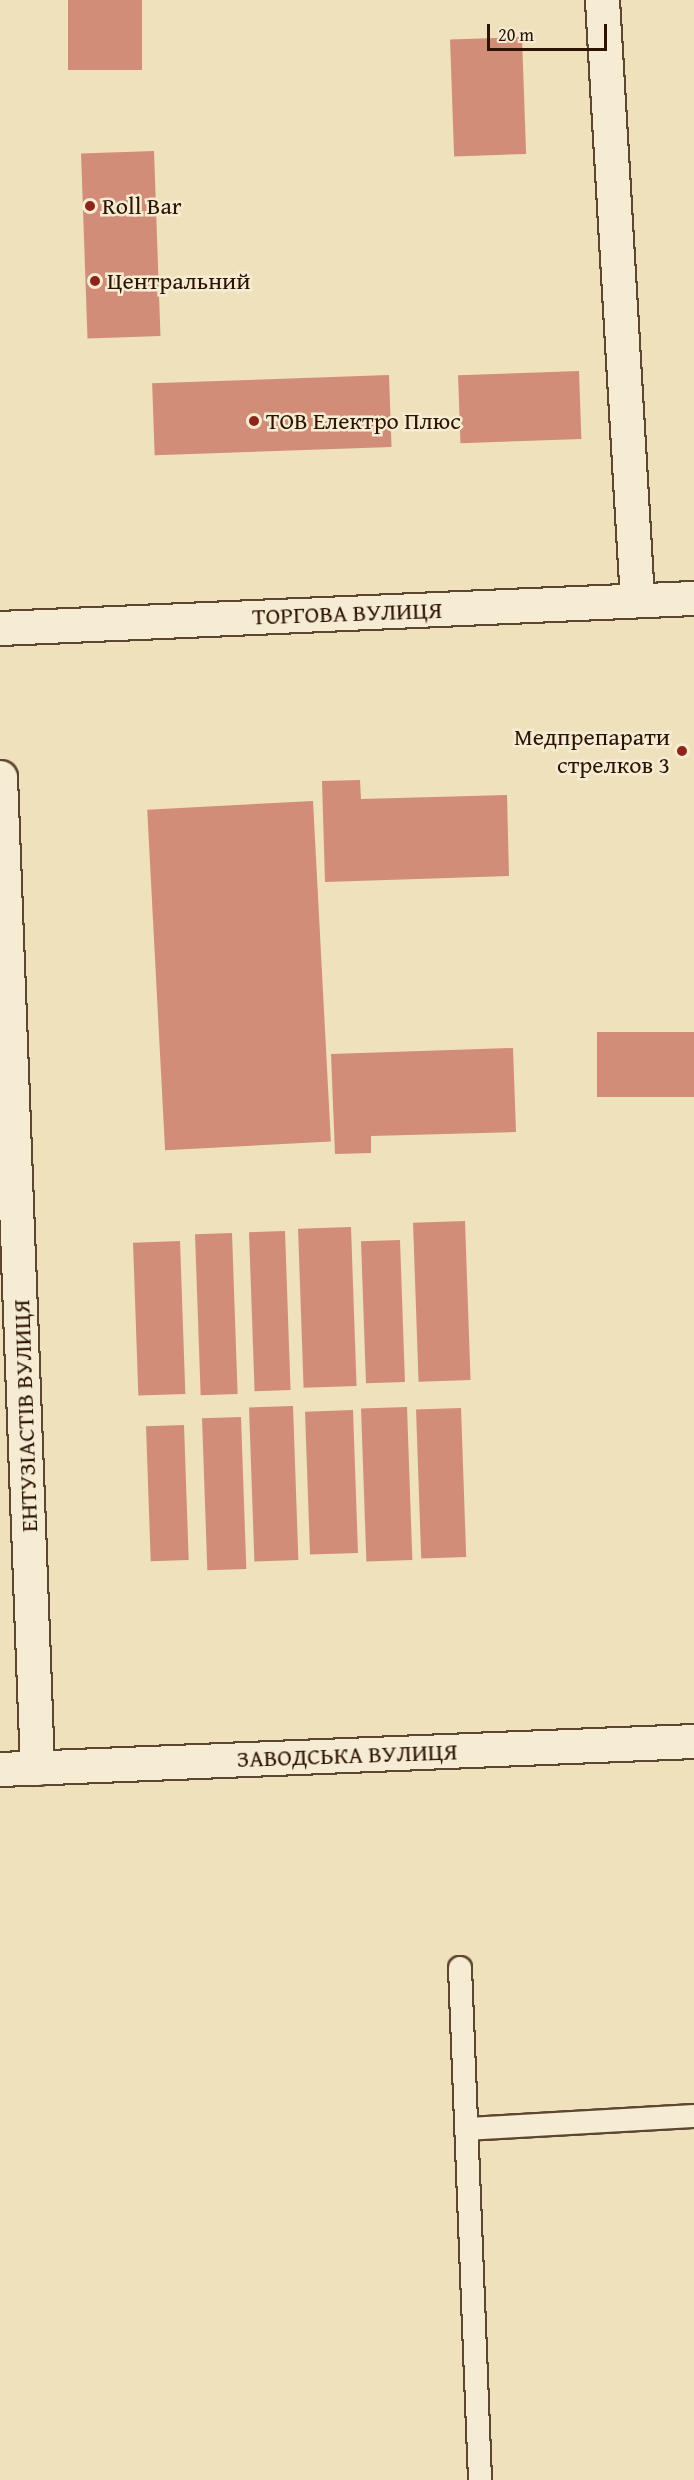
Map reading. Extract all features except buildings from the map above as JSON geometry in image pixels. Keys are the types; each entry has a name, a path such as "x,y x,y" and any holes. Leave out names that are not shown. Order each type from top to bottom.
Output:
{"street":[{"path":"602,0 636,600"},
{"name":"ТОРГОВА ВУЛИЦЯ","path":"0,628 694,598"},
{"name":"ЕНТУЗІАСТІВ ВУЛИЦЯ","path":"0,777 37,1768"},
{"name":"ЗАВОДСЬКА ВУЛИЦЯ","path":"0,1769 694,1741"}],"lane":[{"path":"460,1968 480,2480"},
{"path":"467,2129 694,2116"}],"place":[{"name":"Roll Bar","path":"90,206"},
{"name":"Центральний","path":"95,281"},
{"name":"ТОВ Електро Плюс","path":"254,421"},
{"name":"Медпрепарати стрелков 3","path":"682,751"}]}
